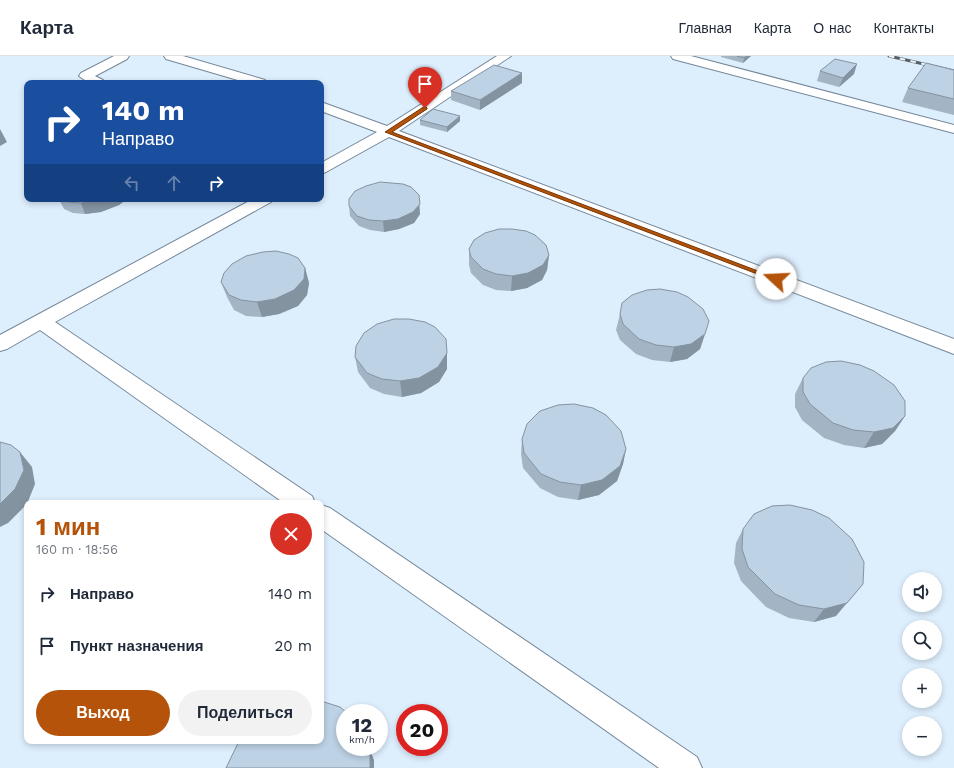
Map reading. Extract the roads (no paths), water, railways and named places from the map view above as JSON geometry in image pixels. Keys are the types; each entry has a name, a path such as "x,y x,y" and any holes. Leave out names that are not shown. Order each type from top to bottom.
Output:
{"lane":[{"path":"93,80 85,76 123,56"},
{"path":"170,56 251,80"},
{"path":"324,167 388,132 505,56"},
{"path":"677,56 954,129"},
{"path":"324,107 954,347"},
{"path":"0,344 259,202"},
{"path":"40,321 299,500"},
{"path":"324,517 686,768"}],"railway":[{"path":"889,56 954,71"}]}
